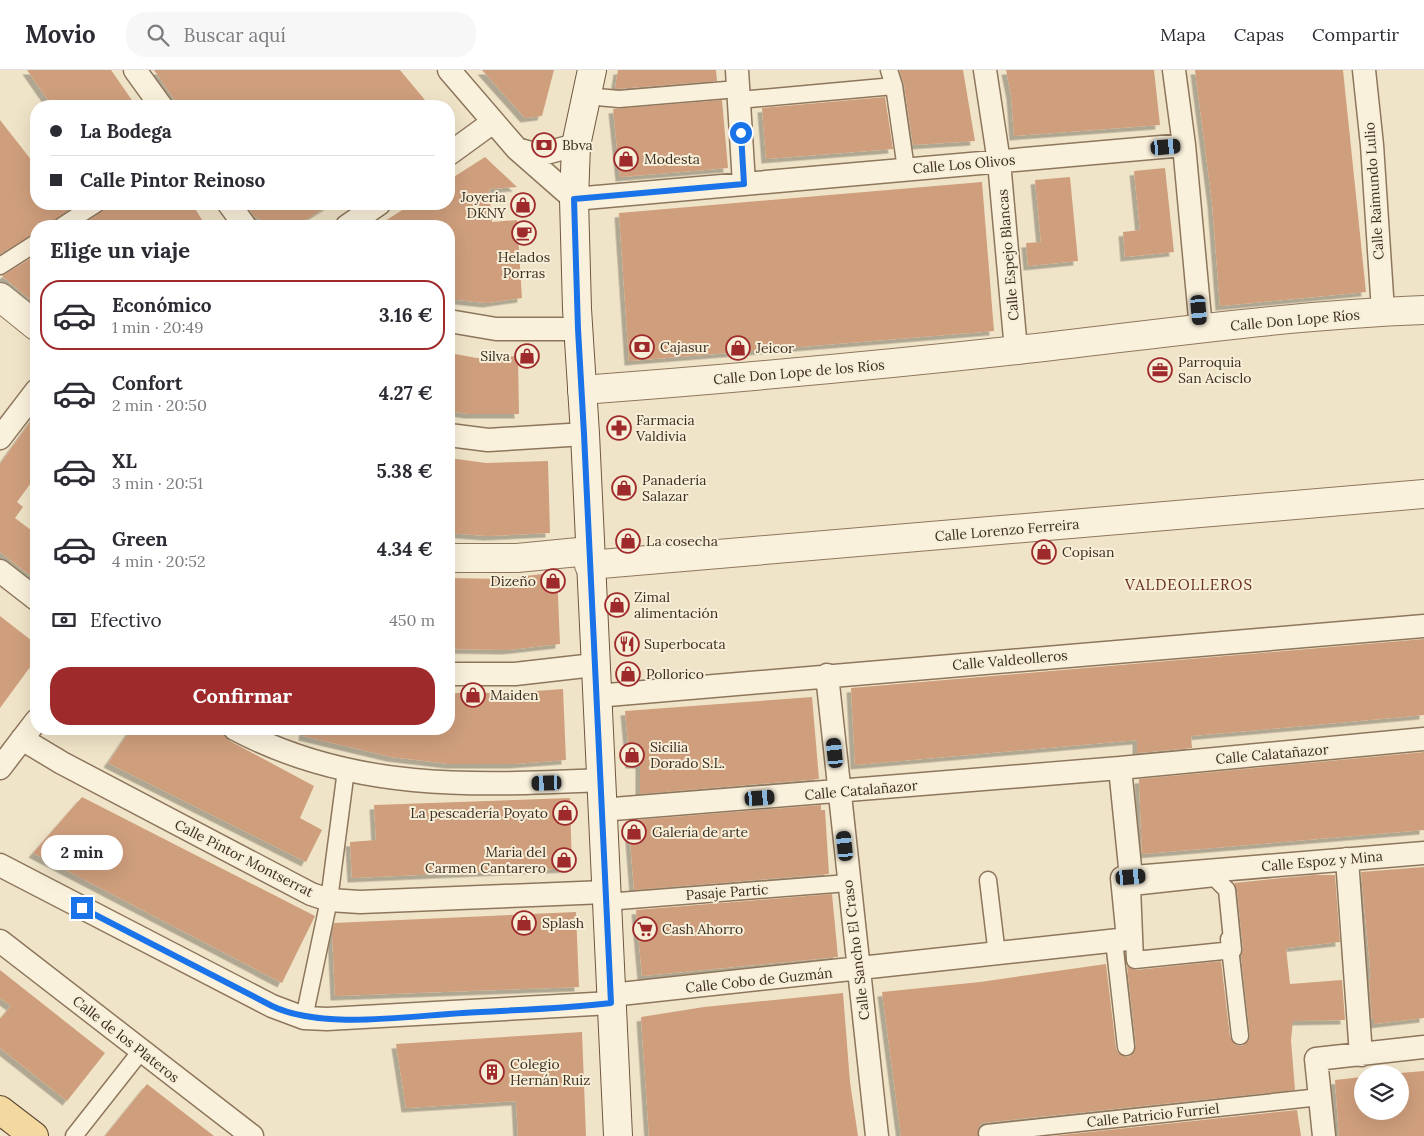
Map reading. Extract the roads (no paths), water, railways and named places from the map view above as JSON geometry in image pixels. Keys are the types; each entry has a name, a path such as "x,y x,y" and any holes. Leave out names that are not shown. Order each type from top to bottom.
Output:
{"main road":[{"path":"0,1110 34,1136"}],"street":[{"path":"136,70 156,100"},
{"path":"449,70 517,148 574,199"},
{"name":"Calle Espejo Blancas","path":"985,70 999,162 1016,350"},
{"path":"1174,70 1184,145 1201,329"},
{"name":"Calle Raimundo Lulio","path":"1364,70 1372,145 1383,312"},
{"path":"618,1136 578,329 574,199 576,145 589,83 619,99 738,86 891,78 906,169"},
{"path":"738,86 744,184"},
{"path":"455,150 494,122"},
{"path":"517,148 538,154 576,145"},
{"name":"Calle Los Olivos","path":"574,199 1184,145"},
{"path":"71,220 87,210"},
{"path":"356,220 370,210"},
{"path":"0,266 30,247"},
{"path":"0,297 30,321"},
{"name":"Calle Don Lope Ríos","path":"1016,350 1201,329 1424,310"},
{"path":"455,322 496,328 578,329"},
{"name":"Calle Don Lope de los Ríos","path":"582,390 801,372 1016,350"},
{"path":"0,438 30,399"},
{"path":"455,436 488,440 584,434"},
{"name":"Calle Lorenzo Ferreira","path":"455,558 589,558 1424,494"},
{"path":"0,571 30,594"},
{"name":"Calle Valdeolleros","path":"596,696 1424,626"},
{"path":"455,674 515,674 594,666"},
{"name":"Calle Sancho El Craso","path":"827,675 848,883 860,969 877,1136"},
{"path":"0,768 30,729"},
{"path":"249,735 300,756 346,770 386,778 454,784 600,780"},
{"name":"Calle Pintor Montserrat","path":"22,739 62,763 293,885 328,900 360,902 606,897"},
{"name":"Calle Calatañazor","path":"1120,768 1424,739"},
{"path":"1120,768 1131,877 1122,878 1128,940 1114,941 1126,1047"},
{"name":"Calle Catalañazor","path":"602,810 1120,768"},
{"path":"304,1018 328,900 346,770"},
{"name":"Calle Espoz y Mina","path":"1131,877 1222,876 1347,859 1424,853"},
{"path":"1347,859 1360,1055"},
{"name":"Calle Cobo de Guzmán","path":"0,865 272,1006 304,1018 401,1016 611,999 1114,941"},
{"path":"1222,876 1227,890 1233,950 1135,960 1132,887 1222,876"},
{"path":"988,880 997,955"},
{"name":"Pasaje Partic","path":"606,897 848,883"},
{"name":"Calle de los Plateros","path":"0,941 252,1136"},
{"path":"1230,950 1240,1036"},
{"path":"1324,1136 1316,1059 1424,1047"},
{"path":"74,1136 141,1051"},
{"name":"Calle Patricio Furriel","path":"986,1133 1320,1097"}],"place":[{"name":"Bbva","path":"544,145"},
{"name":"Modesta","path":"626,159"},
{"name":"Joyeria DKNY","path":"523,205"},
{"name":"Helados Porras","path":"524,233"},
{"name":"Cajasur","path":"642,347"},
{"name":"Jeicor","path":"738,348"},
{"name":"Silva","path":"527,356"},
{"name":"Parroquia San Acisclo","path":"1160,370"},
{"name":"Farmacia Valdivia","path":"619,428"},
{"name":"Panadería Salazar","path":"624,488"},
{"name":"La cosecha","path":"628,541"},
{"name":"Copisan","path":"1044,552"},
{"name":"Dizeño","path":"553,581"},
{"name":"Zimal alimentación","path":"617,605"},
{"name":"Superbocata","path":"627,644"},
{"name":"Pollorico","path":"628,674"},
{"name":"Maiden","path":"473,695"},
{"name":"Sicilia Dorado S.L.","path":"632,755"},
{"name":"La pescadería Poyato","path":"565,813"},
{"name":"Galería de arte","path":"634,832"},
{"name":"Maria del Carmen Cantarero","path":"564,860"},
{"name":"Splash","path":"524,923"},
{"name":"Cash Ahorro","path":"645,929"},
{"name":"Colegio Hernán Ruiz","path":"492,1072"}],"district":[{"name":"VALDEOLLEROS","path":"1189,585"}]}
